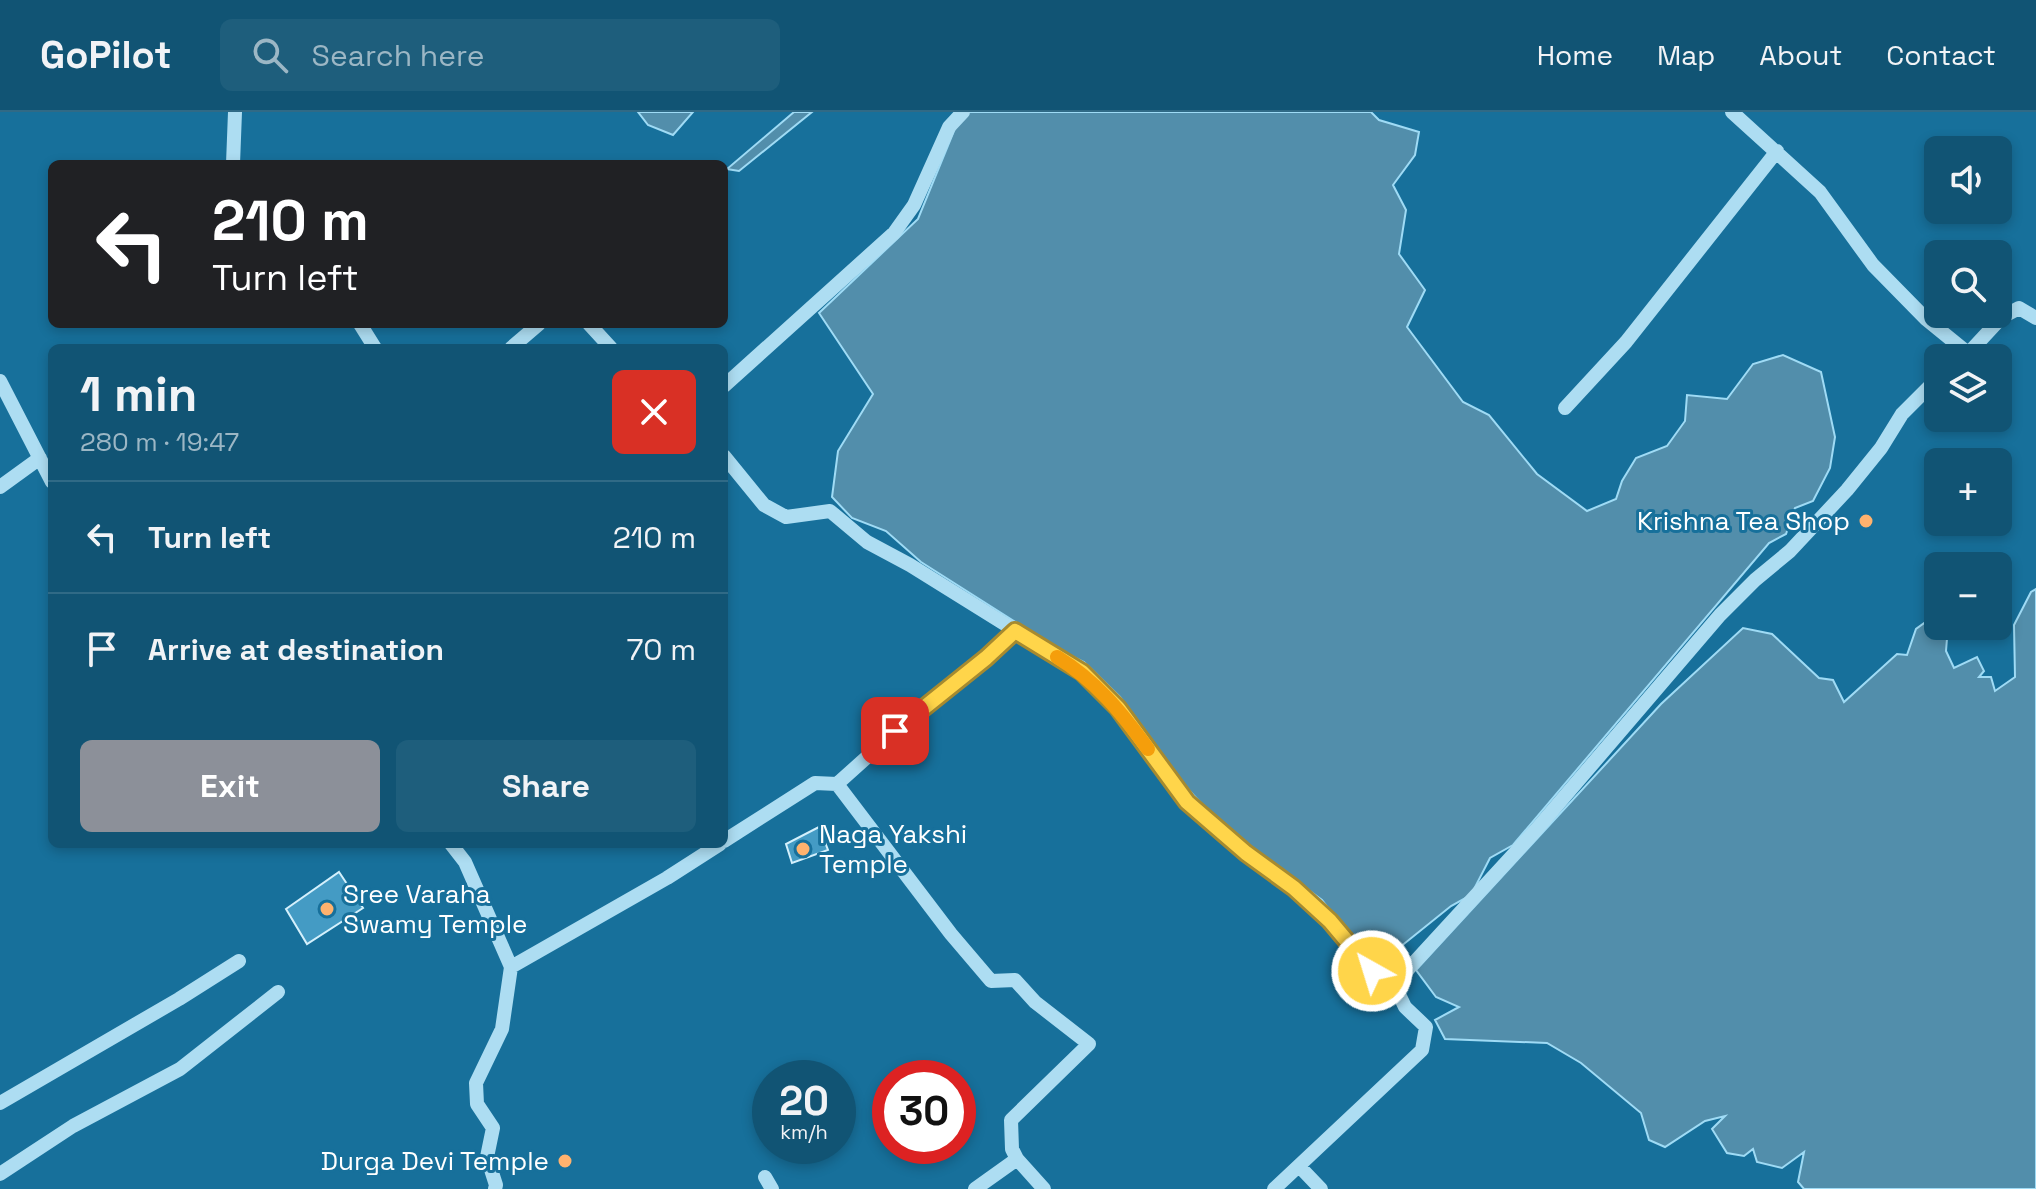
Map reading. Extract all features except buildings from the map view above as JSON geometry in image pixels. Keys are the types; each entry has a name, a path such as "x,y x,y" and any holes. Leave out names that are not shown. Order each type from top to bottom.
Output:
{"street":[{"path":"233,160 235,112"},
{"path":"728,382 894,233 914,205 949,127 963,112"},
{"path":"1732,112 1820,192 1873,265 1954,344"},
{"path":"1565,408 1626,342 1777,151"},
{"path":"1978,344 2002,317 2019,308 2036,318"},
{"path":"516,344 534,328"},
{"path":"593,328 607,344"},
{"path":"0,381 48,476"},
{"path":"728,461 764,505 786,517 830,511 867,542 910,565 1082,672 1118,708 1187,802 1321,913 1385,987 1395,986 1544,821 1720,615 1790,551 1847,490 1881,448 1902,414 1924,392"},
{"path":"0,487 40,458"},
{"path":"728,839 815,783 837,784 1015,631"},
{"path":"837,784 951,934 991,981 1015,980 1035,1002 1089,1044 1011,1120 1012,1149 1044,1189"},
{"path":"454,848 465,862 511,967 502,1029 476,1083 477,1104 493,1128 487,1157 495,1189"},
{"path":"511,967 714,848"},
{"path":"0,1103 239,961"},
{"path":"1274,1189 1422,1050 1426,1027 1405,1007 1395,986"},
{"path":"0,1174 73,1126 180,1069 278,992"},
{"path":"975,1189 1017,1159"},
{"path":"1299,1166 1321,1189"}],"water":[{"path":"638,112 693,112 673,135 648,125"},
{"path":"794,112 812,112 739,171 728,168"},
{"path":"966,112 1371,112 1379,120 1419,132 1415,155 1393,185 1406,210 1399,254 1425,290 1407,327 1463,402 1489,415 1537,474 1587,511 1616,499 1622,481 1636,458 1667,446 1685,421 1687,395 1727,399 1753,364 1783,355 1821,372 1835,437 1830,468 1813,501 1795,508 1786,534 1769,543 1513,845 1490,858 1471,895 1451,906 1379,964 1356,944 1322,900 1224,828 1174,774 1120,697 1084,662 1061,651 921,562 886,531 852,518 832,497 838,451 873,394 819,313 918,219 958,121"},
{"path":"2036,589 2036,1189 1804,1189 1798,1182 1804,1152 1782,1168 1757,1162 1753,1149 1744,1156 1727,1153 1712,1129 1725,1116 1705,1121 1665,1147 1649,1140 1641,1113 1581,1063 1547,1043 1445,1039 1435,1020 1459,1007 1436,997 1416,970 1661,704 1743,628 1772,634 1819,678 1833,680 1844,702 1897,654 1907,655 1916,629 1924,623 1924,640 1947,640 1946,651 1954,668 1977,657 1984,671 1979,677 1991,677 1995,691 2015,677 2014,625 2031,592"}],"slow traffic":[{"path":"1057,657 1082,672 1118,708 1148,749"}],"place":[{"name":"Krishna Tea Shop","path":"1866,521"},
{"name":"Naga Yakshi Temple","path":"803,849"},
{"name":"Sree Varaha Swamy Temple","path":"327,909"},
{"name":"Durga Devi Temple","path":"565,1161"}],"route":[{"path":"895,731 1015,631 1082,672 1118,708 1187,802 1246,853 1294,888 1330,921 1372,971"}]}
